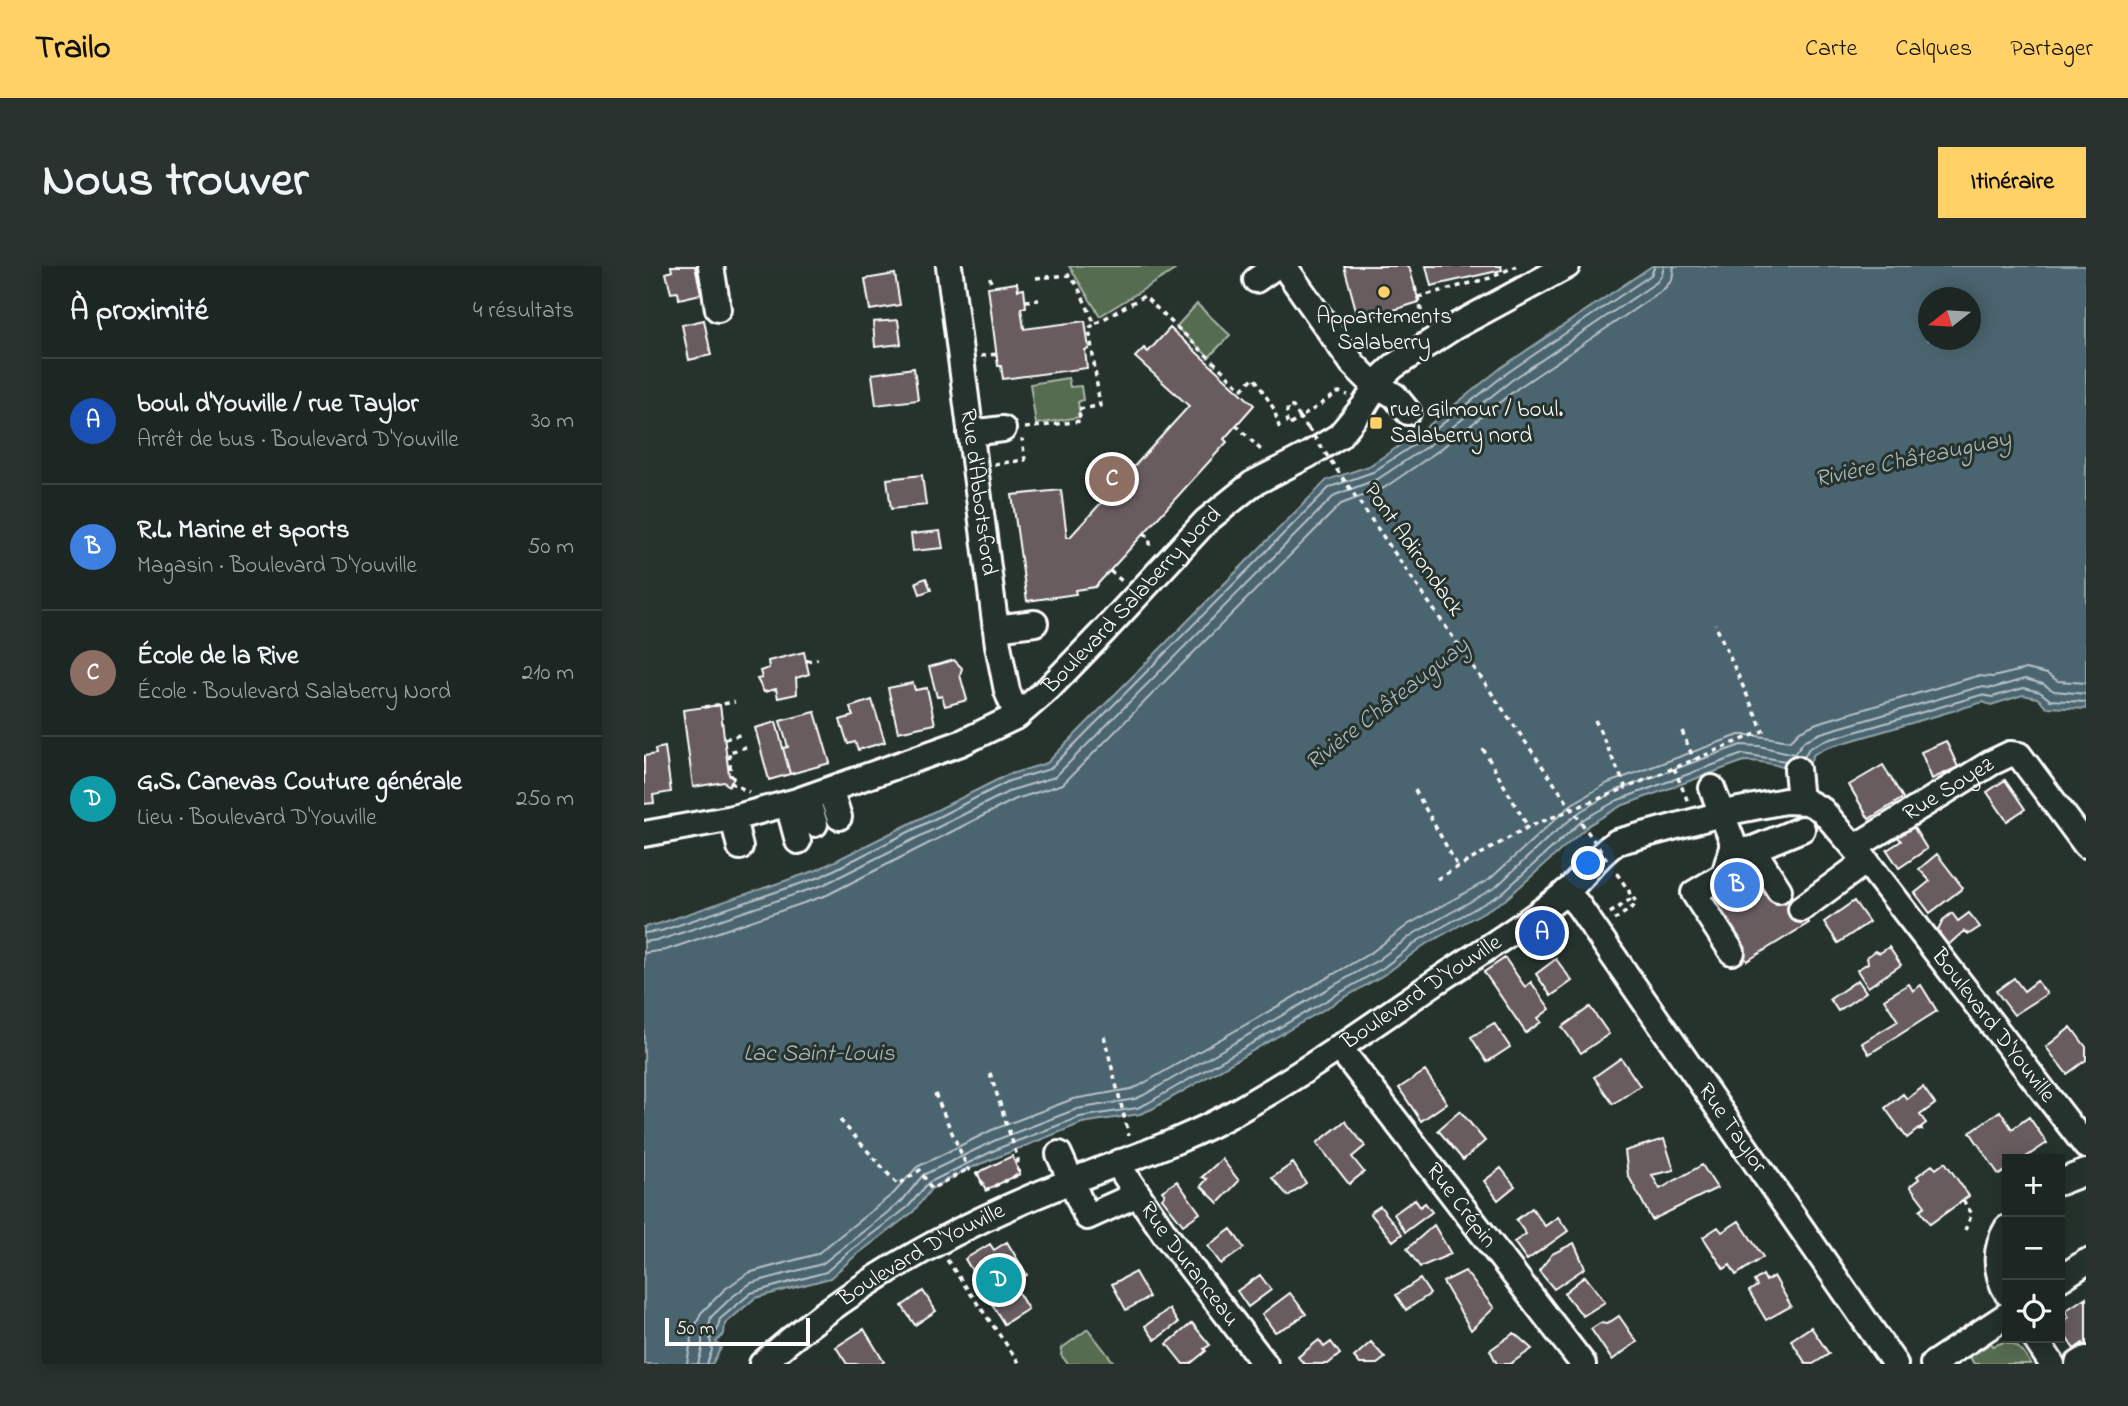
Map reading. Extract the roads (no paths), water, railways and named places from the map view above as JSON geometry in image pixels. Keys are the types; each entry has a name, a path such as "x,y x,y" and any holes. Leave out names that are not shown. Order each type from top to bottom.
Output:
{"street":[{"path":"712,266 718,309"},
{"name":"Rue d'Abbotsford","path":"951,266 996,628 1007,691 1017,716"},
{"name":"Boulevard Salaberry Nord","path":"644,847 830,790 961,743 1017,716 1049,688 1211,516 1252,484 1339,436 1394,366 1430,342 1567,266"},
{"path":"1282,270 1353,364 1377,385 1395,396 1408,412"},
{"path":"970,433 1003,429"},
{"path":"996,628 1035,623"},
{"name":"Rue Soyez","path":"1801,909 1861,854 1979,770 2010,754 2019,755 2086,845"},
{"path":"1797,769 1800,801"},
{"path":"1712,788 1732,840 1779,890"},
{"path":"830,790 839,817"},
{"path":"797,801 807,832"},
{"name":"Boulevard D'Youville","path":"762,1364 826,1313 894,1268 961,1230 1009,1196 1070,1182 1154,1151 1210,1126 1339,1047 1566,892 1598,856 1616,842 1683,820 1785,801 1800,801 1822,810 1861,854 2086,1146"},
{"path":"733,818 740,847"},
{"path":"1732,952 1695,893 1724,875 1742,850 1802,829"},
{"name":"Rue Taylor","path":"1566,892 1578,905 1895,1364"},
{"name":"Rue Crépin","path":"1339,1047 1583,1364"},
{"path":"1059,1154 1087,1217 1138,1194"},
{"name":"Rue Duranceau","path":"1120,1162 1124,1174 1165,1234 1265,1364"},
{"path":"2065,1180 2086,1172"},
{"path":"2002,1239 1997,1259 2002,1283"},
{"path":"2065,1276 2086,1262"},
{"path":"1933,1364 2002,1318"},
{"path":"2038,1343 2052,1364"},
{"path":"2078,1364 2086,1359"}],"water":[{"path":"1652,266 2086,266 2086,709 2047,707 2037,698 2023,695 1991,705 1983,702 1826,748 1814,754 1808,766 1791,771 1769,763 1744,761 1621,806 1589,825 1505,900 1423,946 1387,973 1152,1109 1140,1114 1082,1123 968,1169 931,1189 913,1212 830,1278 755,1298 725,1324 724,1334 716,1342 721,1348 712,1364 644,1364 644,927 817,870 1007,775 1047,763 1327,480 1369,466 1423,430 1502,367"}],"place":[{"name":"Appartements Salaberry","path":"1384,292"},
{"name":"rue Gilmour / boul. Salaberry nord","path":"1376,423"},
{"name":"École de la Rive","path":"1112,479"},
{"name":"R.L. Marine et sports","path":"1737,885"},
{"name":"boul. d'Youville / rue Taylor","path":"1542,933"},
{"name":"G.S. Canevas Couture générale","path":"999,1280"}],"water label":[{"name":"Rivière Châteauguay","path":"1913,460"},
{"name":"Rivière Châteauguay","path":"1388,705"},
{"name":"Lac Saint-Louis","path":"819,1054"}]}
